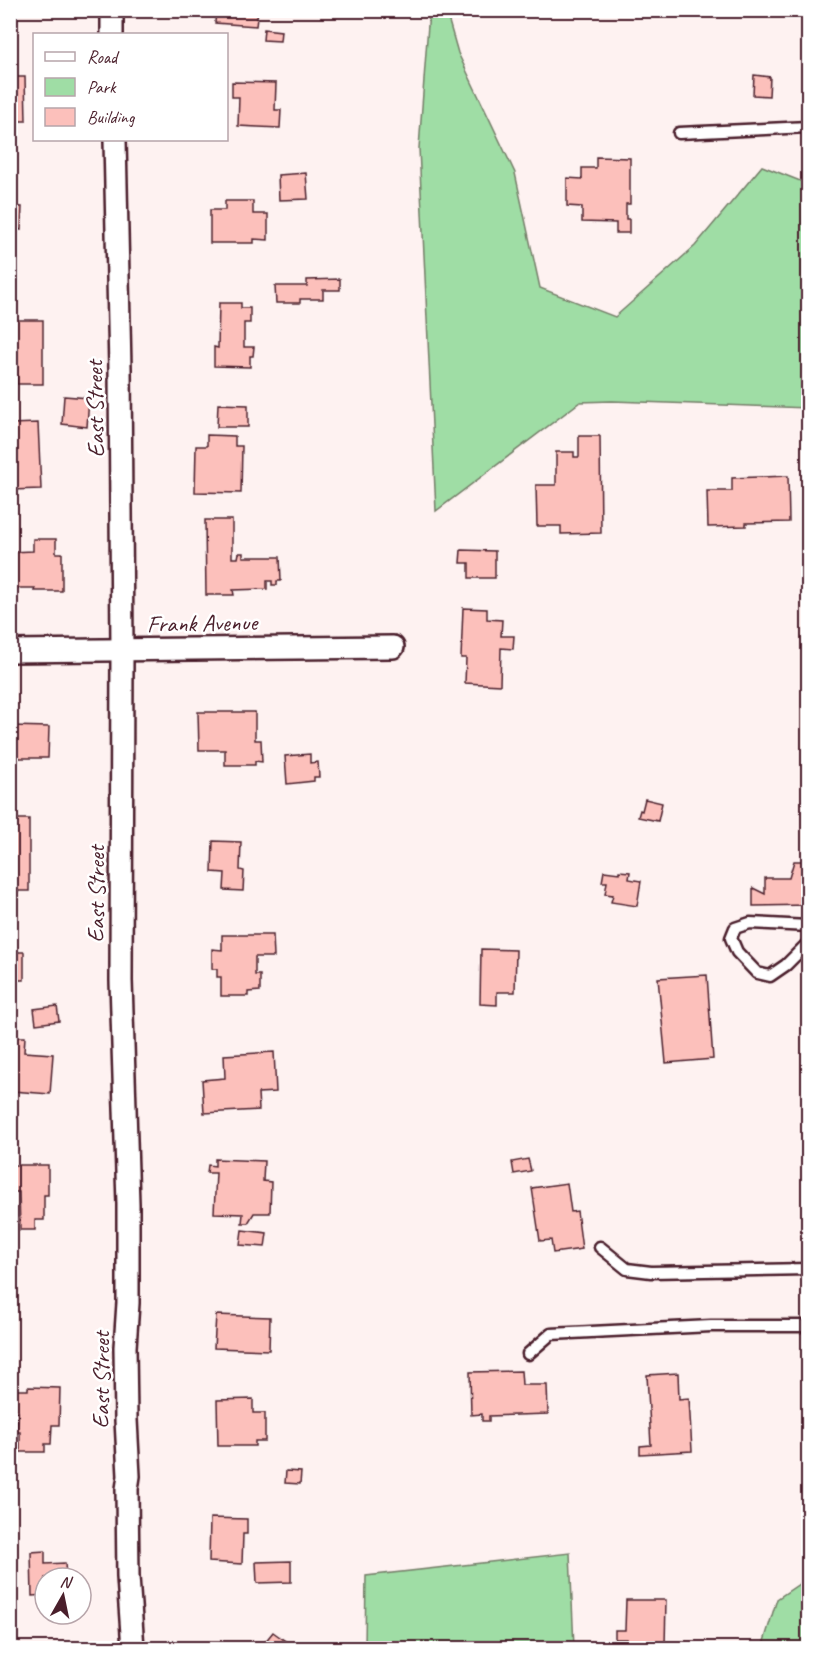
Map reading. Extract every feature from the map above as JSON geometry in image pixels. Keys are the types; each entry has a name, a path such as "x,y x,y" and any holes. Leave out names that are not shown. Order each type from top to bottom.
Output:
{"street":[{"path":"112,10 112,33"},
{"name":"East Street","path":"115,141 120,369 122,981 128,1204 125,1347 129,1476 127,1489 128,1577 133,1648"},
{"name":"Frank Avenue","path":"10,651 393,647"}],"lane":[{"path":"680,133 808,127"},
{"path":"808,926 750,923 735,928 731,938 737,952 757,973 770,976 786,965 808,943"},
{"path":"600,1247 627,1269 651,1272 808,1269"},
{"path":"528,1354 551,1334 711,1326 808,1326"}],"green space":[{"path":"429,11 446,11 458,53 515,173 540,288 615,317 695,246 762,166 808,184 808,408 612,401 580,402 436,511 419,148"},
{"path":"570,1553 574,1648 365,1648 366,1576"},
{"path":"808,1578 808,1648 762,1648 777,1599"}],"building":[{"path":"216,10 258,10 256,26 215,23"},
{"path":"264,29 281,31 280,41 263,40"},
{"path":"754,75 770,77 769,96 753,95"},
{"path":"10,77 25,77 26,121 10,121"},
{"path":"232,82 276,83 275,110 281,110 280,128 238,126 239,97 232,97"},
{"path":"596,157 630,158 630,204 626,204 629,233 616,233 616,223 582,222 582,207 567,206 567,178 582,179 582,168 596,168"},
{"path":"306,173 308,199 279,200 278,175"},
{"path":"225,201 253,201 253,214 268,214 268,240 254,239 254,243 210,243 210,210 225,210"},
{"path":"10,206 22,207 21,230 16,229 15,247 10,247"},
{"path":"340,279 340,290 323,290 323,299 300,299 300,303 276,303 275,286 307,286 307,280"},
{"path":"219,303 241,303 241,308 250,308 250,323 244,323 244,347 254,347 253,356 250,356 250,367 214,366 214,347 218,348"},
{"path":"10,320 43,320 43,384 17,384 17,362 10,362"},
{"path":"10,386 16,386 16,400 10,400"},
{"path":"64,396 89,398 87,427 62,424"},
{"path":"218,404 248,405 248,427 217,427"},
{"path":"38,423 41,489 10,490 10,424"},
{"path":"207,435 235,436 235,446 242,446 241,493 195,492 196,446 207,446"},
{"path":"579,436 600,436 601,533 561,534 561,526 537,526 536,485 556,485 556,452 574,452 574,457 579,457"},
{"path":"788,476 789,522 708,527 707,491 732,491 732,478"},
{"path":"205,520 232,520 232,558 238,558 239,553 243,553 243,557 280,557 281,581 277,581 277,585 272,585 272,581 267,581 267,589 233,590 234,595 206,595"},
{"path":"33,539 56,539 56,553 62,553 62,591 10,588 10,552 33,551"},
{"path":"461,550 495,551 495,578 469,578 469,563 460,563"},
{"path":"463,608 487,609 487,619 502,620 501,636 514,636 513,649 501,648 500,685 465,683 466,658 461,658"},
{"path":"198,712 255,712 255,740 261,740 262,762 255,761 255,765 225,765 225,750 199,750"},
{"path":"10,726 49,727 48,758 10,758"},
{"path":"310,754 310,763 318,762 319,777 314,777 314,781 287,784 285,756"},
{"path":"645,799 662,803 658,821 638,817"},
{"path":"10,819 29,819 29,891 10,891"},
{"path":"213,841 241,842 240,870 244,871 243,891 224,890 225,873 212,872"},
{"path":"794,861 808,861 808,905 753,906 753,888 765,894 765,878 789,878"},
{"path":"604,871 630,872 629,879 641,881 637,906 611,902 613,895 605,894 607,882 602,882"},
{"path":"222,935 273,935 274,957 255,957 255,975 260,975 260,991 248,992 248,996 221,996 221,977 217,977 217,969 212,969 212,949 222,950"},
{"path":"10,938 16,938 17,952 24,952 24,980 11,980 10,993"},
{"path":"481,949 516,950 515,992 497,992 497,1005 480,1004"},
{"path":"707,975 713,1059 666,1063 658,978"},
{"path":"57,1006 59,1021 36,1024 34,1009"},
{"path":"10,1037 25,1037 24,1052 53,1054 50,1094 12,1091"},
{"path":"274,1052 276,1092 258,1093 259,1110 204,1113 202,1080 225,1078 224,1055"},
{"path":"215,1159 264,1161 263,1181 271,1182 270,1213 254,1213 248,1223 242,1223 243,1214 214,1213 216,1173 207,1173 208,1165 215,1166"},
{"path":"528,1159 531,1171 514,1174 512,1162"},
{"path":"12,1165 48,1165 48,1195 44,1195 44,1220 35,1220 35,1230 20,1230 19,1192 12,1192"},
{"path":"567,1183 571,1212 577,1211 582,1249 553,1253 551,1240 540,1241 532,1188"},
{"path":"242,1230 267,1233 265,1247 240,1245"},
{"path":"216,1315 270,1317 269,1350 214,1348"},
{"path":"521,1371 522,1385 547,1385 548,1414 489,1416 489,1421 482,1421 482,1414 471,1415 470,1372"},
{"path":"678,1373 679,1399 689,1398 692,1451 640,1454 640,1446 651,1445 647,1375"},
{"path":"28,1387 60,1388 59,1425 52,1425 51,1444 45,1444 45,1452 20,1452 20,1432 17,1432 18,1412 15,1412 16,1390 28,1390"},
{"path":"253,1399 253,1413 265,1413 265,1441 255,1441 255,1446 218,1446 217,1400"},
{"path":"286,1471 301,1472 300,1484 285,1483"},
{"path":"210,1518 247,1519 247,1534 243,1534 242,1564 209,1562"},
{"path":"45,1551 45,1564 65,1563 65,1566 33,1566 32,1596 31,1552"},
{"path":"291,1561 291,1582 257,1583 256,1562"},
{"path":"626,1600 666,1600 665,1646 627,1648 627,1639 615,1639 615,1630 625,1630"},
{"path":"273,1632 295,1648 260,1648"}]}
